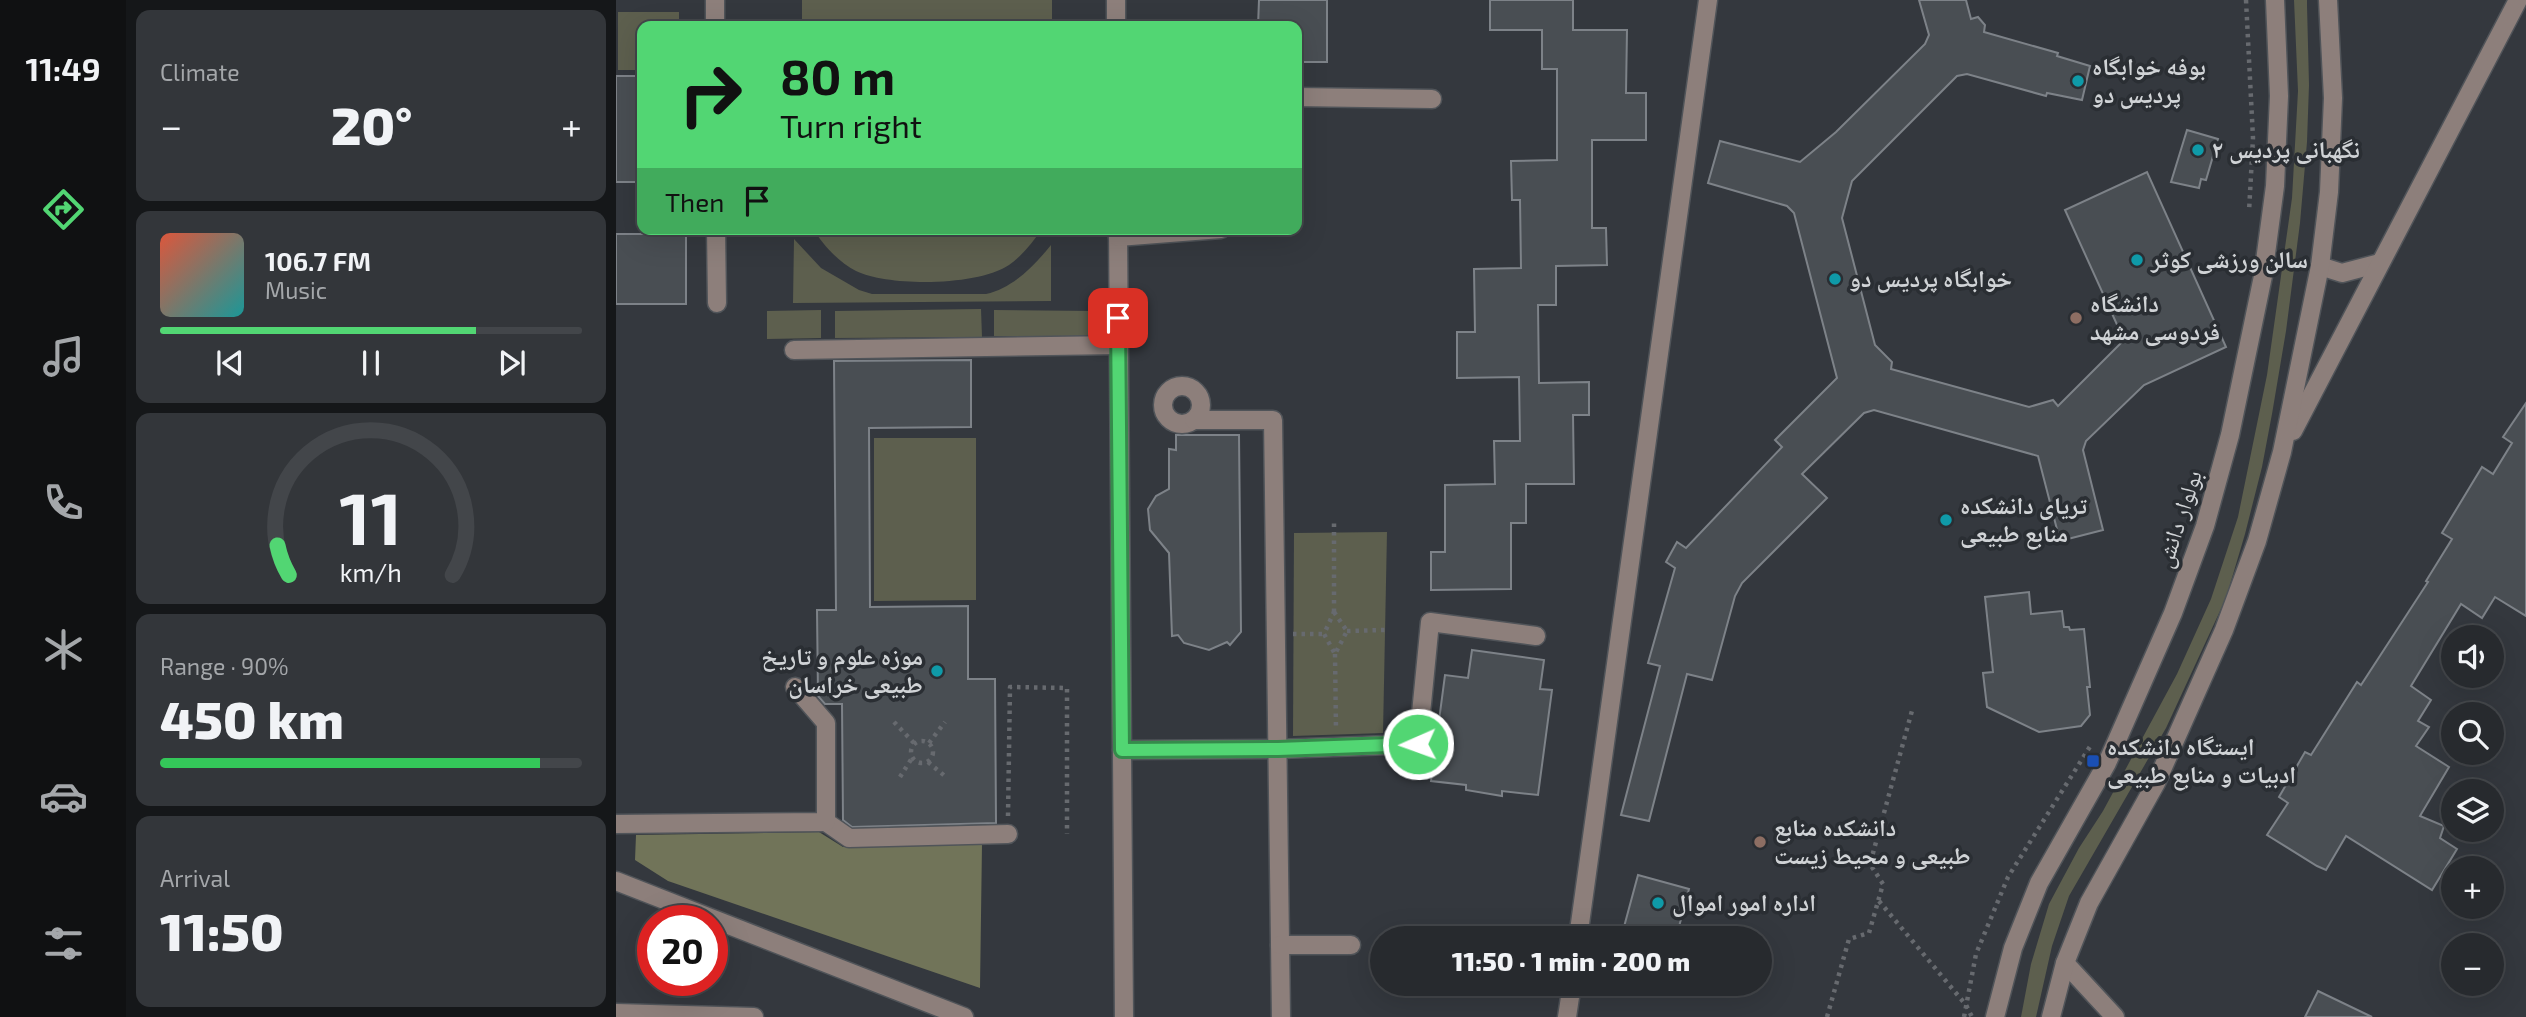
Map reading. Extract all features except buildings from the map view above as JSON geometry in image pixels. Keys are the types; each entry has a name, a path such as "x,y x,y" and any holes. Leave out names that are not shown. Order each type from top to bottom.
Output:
{"street":[{"path":"715,0 715,21"},
{"path":"1116,0 1116,21"},
{"path":"1580,926 1708,0"},
{"name":"بولوار دانش","path":"1995,1017 2013,948 2039,883 2107,763 2173,613 2212,500 2230,435 2263,276 2275,186 2279,96 2275,0"},
{"path":"2051,1017 2064,963 2089,903 2156,783 2224,630 2257,541 2282,452 2320,266 2329,192 2333,98 2328,0"},
{"path":"2282,452 2518,0"},
{"path":"1302,97 1433,99"},
{"path":"716,235 717,303"},
{"path":"1118,235 1124,1017"},
{"path":"2320,266 2342,273 2380,263"},
{"path":"794,350 1118,345"},
{"path":"1194,420 1273,420 1281,1017"},
{"path":"1122,750 1278,749 1418,744 1430,622 1536,636"},
{"path":"795,687 826,723 826,822"},
{"path":"616,824 826,822 849,838 1008,834"},
{"path":"616,881 964,1017"},
{"path":"1280,944 1352,945"},
{"path":"2064,963 2115,1017"},
{"path":"1567,1017 1570,996"},
{"path":"616,1013 754,1017"}],"path":[{"path":"2246,0 2253,138 2248,220"},
{"path":"1324,634 1334,612 1334,523"},
{"path":"1334,612 1347,631"},
{"path":"1347,631 1385,630"},
{"path":"1336,747 1335,653 1347,631"},
{"path":"1276,634 1324,634"},
{"path":"1324,634 1335,653"},
{"path":"1008,834 1010,687 1067,688 1067,834"},
{"path":"1827,1017 1849,939 1869,933 1879,900 1883,884 1870,864 1913,707"},
{"path":"894,722 914,743"},
{"path":"929,743 945,722"},
{"path":"1964,1017 1976,954 2008,877 2096,736"},
{"path":"914,743 929,743"},
{"path":"900,777 912,758 914,743"},
{"path":"928,762 933,753 929,743"},
{"path":"912,758 918,763 928,762 946,776"},
{"path":"1879,900 1966,1005 1972,1017"}],"green space":[{"path":"802,0 1052,0 1052,21 802,21"},
{"path":"2294,0 2307,0 2309,85 2300,223 2272,414 2245,534 2226,598 2166,728 2069,896 2052,946 2036,1017 2021,1017 2031,964 2049,904 2177,674 2211,599 2238,517 2267,375 2292,198 2298,91"},
{"path":"618,12 679,12 679,21 637,21 637,70 618,70"},
{"path":"818,235 1038,235 1019,257 995,272 933,282 889,280 856,271 832,253"},
{"path":"794,239 821,268 859,290 872,294 986,294 1014,281 1051,245 1051,301 793,303"},
{"path":"981,309 982,337 835,338 835,311"},
{"path":"821,310 821,338 767,339 767,311"},
{"path":"994,310 1095,311 1095,337 994,336"},
{"path":"874,438 976,438 976,600 874,601"},
{"path":"1387,532 1383,733 1293,736 1294,533"},
{"path":"819,832 843,847 982,844 980,988 668,881 635,860 636,835"}],"place":[{"name":"بوفه خوابگاه پردیس دو","path":"2078,81"},
{"name":"نگهبانی پردیس ۲","path":"2198,150"},
{"name":"سالن ورزشی کوثر","path":"2137,260"},
{"name":"خوابگاه پردیس دو","path":"1835,279"},
{"name":"دانشگاه فردوسی مشهد","path":"2076,318"},
{"name":"تریای دانشکده منابع طبیعی","path":"1946,520"},
{"name":"موزه علوم و تاریخ طبیعی خراسان","path":"937,671"},
{"name":"ایستگاه دانشکده ادبیات و منابع طبیعی","path":"2093,761"},
{"name":"دانشکده منابع طبیعی و محیط زیست","path":"1760,842"},
{"name":"اداره امور اموال","path":"1658,903"}],"route":[{"path":"1118,318 1122,750 1278,749 1418,744"}]}
